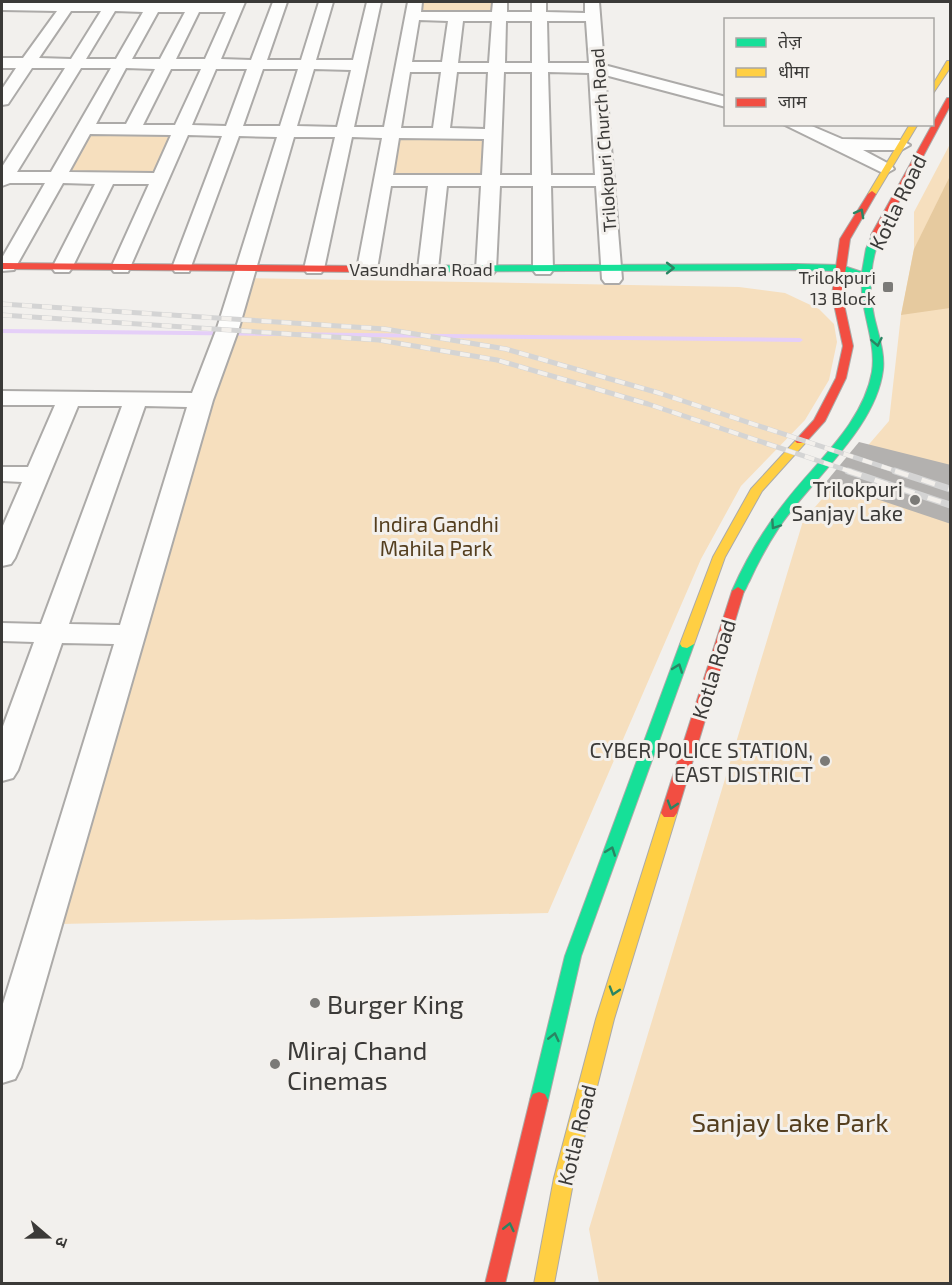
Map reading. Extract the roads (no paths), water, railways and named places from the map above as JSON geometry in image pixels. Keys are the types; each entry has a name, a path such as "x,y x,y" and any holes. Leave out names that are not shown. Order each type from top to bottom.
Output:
{"main road":[{"path":"934,91 951,63"},
{"name":"Kotla Road","path":"544,1284 564,1178 605,1019 736,595 753,558 791,502 850,430 875,382 879,348 866,298 872,244 951,100"},
{"name":"Kotla Road","path":"495,1284 573,956 719,557 757,489 819,420 842,378 848,346 837,295 845,239 913,126"},
{"name":"Vasundhara Road","path":"3,269 182,268 244,274 314,269 428,269 543,270 612,274"},
{"name":"Vasundhara Road","path":"3,269 244,274 868,276"}],"street":[{"path":"182,268 280,2"},
{"path":"2,1067 7,1031 131,635 201,400 244,274 326,2"},
{"path":"314,269 374,2"},
{"path":"8,22 21,4"},
{"path":"2,100 68,4"},
{"path":"2,178 113,4"},
{"path":"2,6 154,4 194,8 237,5 121,268"},
{"path":"3,269 154,4"},
{"path":"132,130 194,8"},
{"path":"367,269 414,9 456,16 499,9 593,9"},
{"path":"486,270 499,9"},
{"path":"540,9 543,270"},
{"name":"Trilokpuri Church Road","path":"593,9 612,274"},
{"path":"441,134 456,16"},
{"path":"2,63 361,65"},
{"path":"402,67 598,68 724,101"},
{"path":"796,126 840,144 885,169"},
{"path":"83,129 493,134"},
{"path":"840,144 901,145"},
{"path":"2,178 160,179"},
{"path":"62,268 107,178"},
{"path":"384,180 606,181"},
{"path":"428,269 438,180"},
{"path":"2,398 201,400"},
{"path":"2,558 7,533 37,475 69,399"},
{"path":"2,770 136,399"},
{"path":"2,474 37,475"},
{"path":"2,632 131,635"}],"waterway":[{"path":"2,331 800,340"}],"railway":[{"path":"2,304 385,329 506,349 659,393 899,472"},
{"path":"2,315 379,340 497,360 648,404 852,472"},
{"path":"848,471 950,505"},
{"path":"895,471 950,489"}],"place":[{"name":"Trilokpuri 13 Block","path":"888,287"},
{"name":"Trilokpuri Sanjay Lake","path":"915,500"},
{"name":"CYBER POLICE STATION, EAST DISTRICT","path":"825,761"},
{"name":"Burger King","path":"315,1003"},
{"name":"Miraj Chand Cinemas","path":"275,1064"}],"park label":[{"name":"Indira Gandhi Mahila Park","path":"436,535"},
{"name":"Sanjay Lake Park","path":"790,1121"}]}
